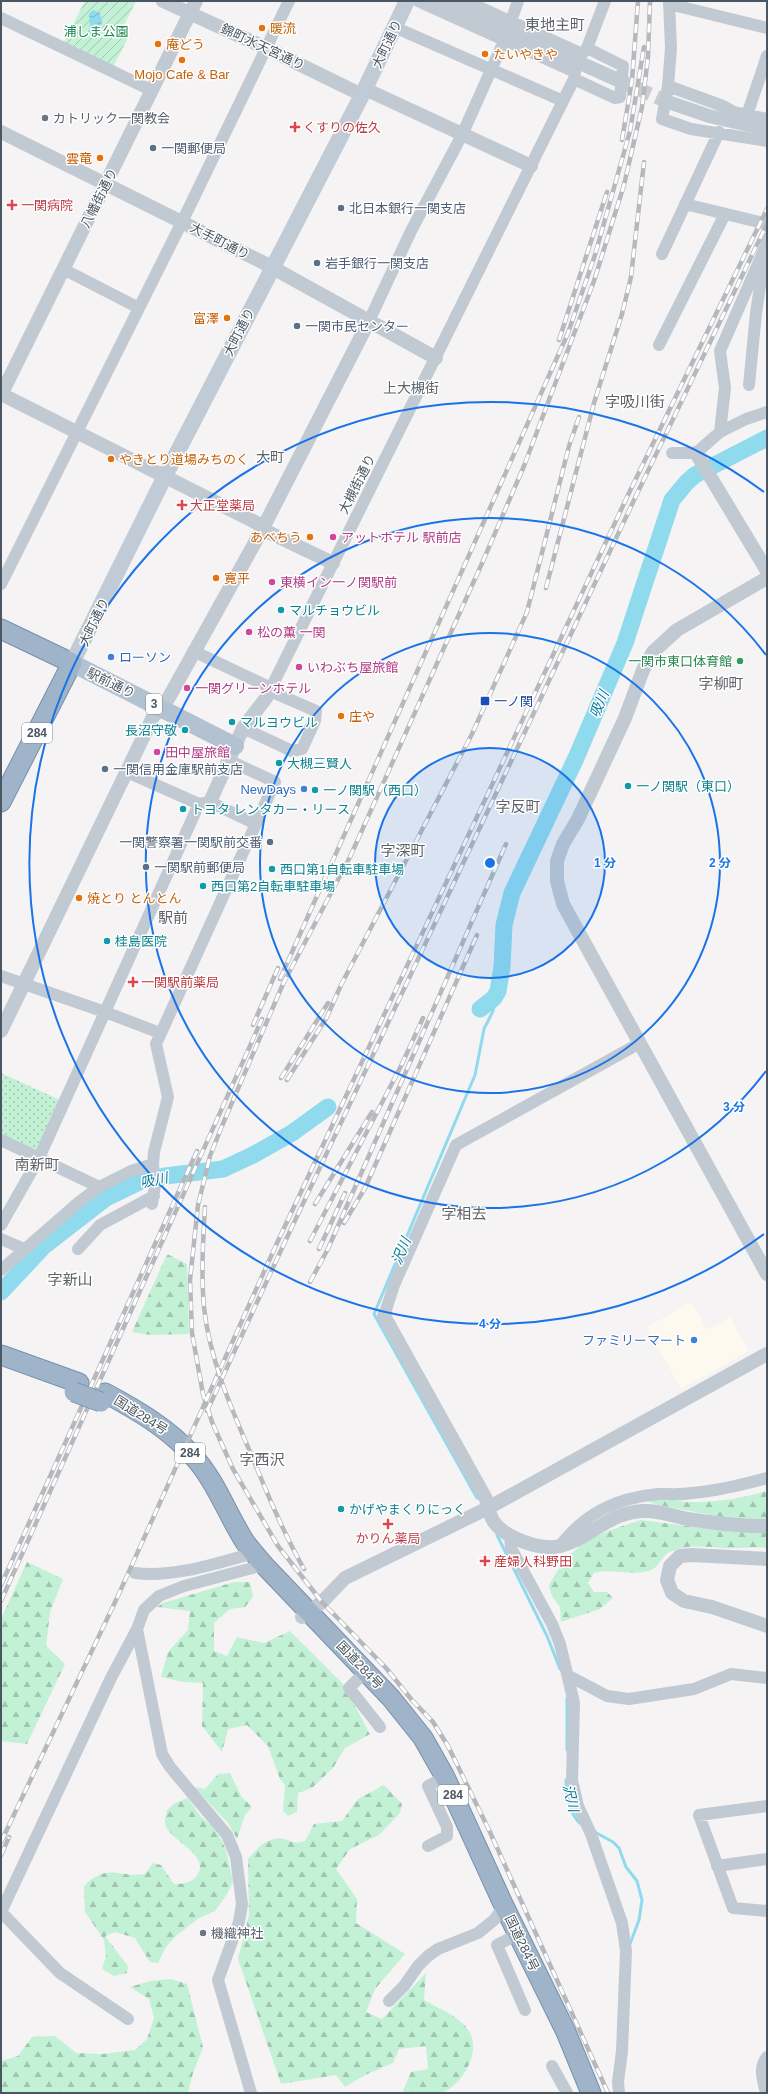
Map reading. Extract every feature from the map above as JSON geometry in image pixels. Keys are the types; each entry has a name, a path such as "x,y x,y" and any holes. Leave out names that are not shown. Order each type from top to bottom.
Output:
{"highway":[{"path":"1,629 72,664"},
{"name":"284","path":"1,802 72,664"},
{"name":"国道284号","path":"1,1355 76,1388"},
{"name":"国道284号","path":"1,1367 76,1388 137,1410 171,1434 194,1457 206,1473 246,1542 254,1560 362,1674 442,1779 501,1910 566,2032 591,2093"},
{"name":"国道284号","path":"515,1937 584,2093"}],"main road":[{"name":"大町通り","path":"72,664 165,476 364,92 407,1"},
{"name":"駅前通り","path":"72,664 160,708 232,753"}],"street":[{"name":"錦町水天宮通り","path":"164,1 193,7 266,48 531,166"},
{"path":"1,584 182,222 289,1"},
{"path":"418,1 575,72 574,79 615,98 620,97 623,66 587,48"},
{"path":"442,1 618,80"},
{"path":"510,21 518,1"},
{"path":"473,2 510,21 582,54 587,48 605,1"},
{"path":"767,28 669,3 671,54 668,86 662,119 691,128 767,141"},
{"name":"八幡街通り","path":"1,394 193,7"},
{"path":"1,18 151,90"},
{"path":"394,27 563,101"},
{"path":"1,1031 153,717 168,699 193,651 263,528 369,320 411,231 462,135 504,41"},
{"path":"747,115 767,56"},
{"name":"大槻街通り","path":"271,689 574,79"},
{"path":"668,86 723,106 734,112 767,119"},
{"path":"668,102 709,116 767,129"},
{"name":"大手町通り","path":"1,132 272,267 436,358"},
{"path":"662,254 719,132"},
{"path":"685,204 767,224"},
{"path":"659,345 726,214"},
{"path":"749,385 766,243"},
{"path":"720,432 725,388 720,351 766,243"},
{"path":"63,269 139,308"},
{"path":"1,394 165,476 333,563"},
{"path":"698,457 720,432 746,419 767,412"},
{"path":"672,452 698,457 767,571"},
{"path":"767,578 677,630 653,652 643,670 625,718 582,812 563,844 558,861 557,881 563,904 767,1274"},
{"path":"193,651 316,711 315,721 302,749 292,751 244,728"},
{"path":"1,1225 39,1158 105,1012 205,803 244,728 271,689"},
{"path":"78,1249 100,1225 154,1195 153,1166 168,1097 156,1044 275,782 232,753"},
{"path":"127,772 256,824"},
{"path":"1,976 105,1012 160,1033"},
{"path":"640,1043 456,1144 394,1285 384,1316 486,1499 494,1522 510,1536 524,1542 559,1547 578,1539 607,1521 625,1513 645,1511 735,1525 767,1526"},
{"path":"1,1140 99,1187"},
{"path":"1,1270 79,1202 99,1187 131,1171 153,1166"},
{"path":"1,1239 24,1249"},
{"path":"305,1614 322,1602 345,1578 488,1508 767,1354"},
{"path":"559,1547 572,1529 589,1517 613,1504 632,1498 719,1490 767,1478"},
{"path":"510,1536 511,1548 552,1624 569,1676 574,1703 572,1780 578,1806 583,1820 591,1834 622,1923 626,1951 622,2051 618,2082 619,2093"},
{"path":"767,1559 692,1554 680,1556 670,1566 668,1580 672,1593 684,1601 712,1607 767,1626"},
{"path":"135,1573 150,1575 254,1560"},
{"path":"128,2019 60,1973 1,1912 111,1678 137,1629 144,1610 159,1596 254,1560"},
{"path":"137,1629 162,1754 170,1767 227,1836 236,1857 242,1904 239,1922 218,1980 251,2093"},
{"path":"362,1674 349,1688 380,1726"},
{"path":"569,1676 607,1696 629,1699 694,1689 731,1674 767,1678"},
{"path":"428,1846 447,1836 447,1827 428,1786 442,1779"},
{"path":"767,1806 699,1815 733,1908 767,1911"},
{"path":"718,1866 767,1859"},
{"path":"389,2001 404,1986 418,1966 428,1956 438,1949 478,1933 490,1924 501,1910"},
{"path":"515,1937 498,1945 525,2010"},
{"path":"766,2093 762,2076 762,2062 767,2056"},
{"path":"552,2066 566,2093"}],"shaded area":[{"path":"692,1302 707,1330 730,1317 749,1351 681,1389 647,1327"}],"green space":[{"name":"浦しま公園","path":"85,1 136,1 120,33 128,38 113,67 64,42"},
{"path":"1,1073 60,1100 36,1151 1,1135"},
{"path":"167,1254 187,1264 189,1334 151,1335 132,1332"},
{"path":"767,1491 767,1520 727,1518 649,1502 664,1498 684,1502 719,1501"},
{"path":"641,1520 725,1531 767,1533 767,1548 697,1547 677,1549 667,1554 652,1570 635,1573 608,1571 594,1573 588,1583 594,1592 607,1592 613,1598 600,1609 561,1622 560,1607 552,1596 549,1586 557,1571 566,1559 576,1549 598,1535"},
{"path":"27,1562 63,1579 50,1612 46,1646 65,1664 27,1744 1,1741 1,1619"},
{"path":"234,1582 250,1582 253,1597 245,1607 230,1609 214,1623 214,1651 227,1656 237,1637 264,1643 290,1631 343,1684 370,1734 345,1748 333,1768 312,1788 298,1793 297,1812 288,1816 283,1811 285,1785 280,1779 268,1746 247,1725 228,1729 222,1752 202,1726 203,1683 184,1682 161,1677 168,1652 188,1630 190,1611 157,1607 163,1603"},
{"path":"230,1773 241,1796 252,1807 245,1815 237,1839 228,1823 194,1787 205,1789 218,1774"},
{"path":"384,1785 402,1804 400,1813 379,1835 350,1849 336,1869 357,1899 356,1923 405,1954 375,1989 366,2012 382,2019 426,1973 424,2000 457,2019 466,2027 471,2035 473,2044 469,2064 458,2081 442,2093 402,2093 411,2072 428,2069 426,2046 399,2049 393,2063 365,2075 345,2087 336,2075 281,2084 238,1959 249,1915 248,1859 259,1847 272,1839 284,1839 292,1842 305,1841 314,1824 342,1821 358,1799"},
{"path":"188,1798 201,1817 211,1825 221,1839 226,1850 233,1881 227,1894 215,1911 199,1918 177,1935 166,1947 158,1963 150,1962 135,1938 115,1932 105,1936 128,1966 127,1973 114,1976 102,1969 106,1956 104,1940 85,1912 84,1886 92,1879 107,1873 113,1872 136,1875 145,1874 153,1863 161,1865 174,1884 191,1881 196,1877 200,1867 198,1860 188,1848 169,1832 165,1823 167,1810 175,1803"},
{"path":"171,1979 187,1984 203,2047 193,2073 188,2093 1,2093 1,2061 18,2056 32,2037 55,2036 76,2053 102,2054 135,2050 147,2039 154,2018 149,1999 130,1987 150,1981"}],"water":[{"path":"93,10 100,13 102,21 99,36 90,36 89,14"}],"waterway":[{"name":"吸川","path":"480,1009 494,998 498,991 502,967 504,925 512,893 576,758 625,643 672,500 695,475 767,438"},
{"name":"沢川","path":"477,1498 374,1314 475,1075 484,1029 493,1011 498,991"},
{"name":"吸川","path":"1,1292 44,1246 106,1198 141,1181 165,1176 223,1169 253,1155 292,1133 328,1107"},
{"name":"沢川","path":"497,1535 547,1636 560,1669"},
{"name":"沢川","path":"567,1698 567,1750"},
{"name":"沢川","path":"566,1780 571,1810 581,1824"},
{"name":"沢川","path":"593,1831 613,1842 619,1848 626,1867 637,1881 642,1900 639,1920 630,1944"}],"tunnel":[{"path":"618,80 668,102"}],"railway":[{"path":"622,140 632,80 638,1"},
{"path":"608,2093 489,1830 448,1746 433,1722 411,1699 386,1668 322,1602 278,1546 233,1469 212,1422 203,1394 192,1333 190,1280 198,1205 210,1156 222,1126 283,984 350,857 483,561 524,466 594,281 624,185 642,107 648,57 650,1"},
{"path":"280,979 568,333 595,255 630,131 644,47"},
{"path":"546,588 594,403 622,314 631,277 644,162"},
{"path":"559,340 607,192"},
{"path":"1,1842 117,1598 277,1243 628,495 767,209"},
{"path":"207,1411 283,1246 635,498 767,224"},
{"path":"287,1080 327,1017 341,985 472,734 527,612 569,446 579,417"},
{"path":"327,1251 506,844"},
{"path":"344,1223 365,1188 477,935"},
{"path":"253,1025 278,968"},
{"path":"281,1078 328,1003"},
{"path":"310,1241 401,1066 423,1018"},
{"path":"1,1601 262,1019"},
{"path":"315,1204 372,1112"},
{"path":"1,1585 197,1151"},
{"path":"319,1249 345,1193"},
{"path":"205,1207 203,1295 211,1345 222,1382 236,1419 289,1541 304,1569"},
{"path":"310,1282 329,1247"},
{"path":"1,1855 9,1837"}],"place":[{"name":"暖流","path":"262,28"},
{"name":"庵どう","path":"158,44"},
{"name":"たいやきや","path":"485,54"},
{"name":"Mojo Cafe & Bar","path":"182,60"},
{"name":"カトリック一関教会","path":"45,118"},
{"name":"くすりの佐久","path":"295,127"},
{"name":"一関郵便局","path":"153,148"},
{"name":"雲竜","path":"100,158"},
{"name":"一関病院","path":"12,205"},
{"name":"北日本銀行一関支店","path":"341,208"},
{"name":"岩手銀行一関支店","path":"317,263"},
{"name":"富澤","path":"227,318"},
{"name":"一関市民センター","path":"297,326"},
{"name":"やきとり道場みちのく","path":"111,459"},
{"name":"大正堂薬局","path":"182,505"},
{"name":"あべちう","path":"310,537"},
{"name":"アットホテル 駅前店","path":"333,537"},
{"name":"寛平","path":"216,578"},
{"name":"東横イン一ノ関駅前","path":"272,582"},
{"name":"マルチョウビル","path":"281,610"},
{"name":"松の薫 一関","path":"249,632"},
{"name":"ローソン","path":"111,657"},
{"name":"一関市東口体育館","path":"740,661"},
{"name":"いわぶち屋旅館","path":"299,667"},
{"name":"一関グリーンホテル","path":"187,688"},
{"name":"一ノ関","path":"485,701"},
{"name":"庄や","path":"341,716"},
{"name":"マルヨウビル","path":"232,722"},
{"name":"長沼守敬","path":"185,730"},
{"name":"田中屋旅館","path":"157,752"},
{"name":"大槻三賢人","path":"279,763"},
{"name":"一関信用金庫駅前支店","path":"105,769"},
{"name":"一ノ関駅（東口）","path":"628,786"},
{"name":"NewDays","path":"304,789"},
{"name":"一ノ関駅（西口）","path":"315,790"},
{"name":"トヨタ レンタカー・リース","path":"183,809"},
{"name":"一関警察署一関駅前交番","path":"270,842"},
{"name":"一関駅前郵便局","path":"146,867"},
{"name":"西口第1自転車駐車場","path":"272,869"},
{"name":"西口第2自転車駐車場","path":"203,886"},
{"name":"焼とり とんとん","path":"79,898"},
{"name":"桂島医院","path":"107,941"},
{"name":"一関駅前薬局","path":"133,982"},
{"name":"ファミリーマート","path":"694,1340"},
{"name":"かげやまくりにっく","path":"341,1509"},
{"name":"かりん薬局","path":"388,1524"},
{"name":"産婦人科野田","path":"485,1561"},
{"name":"機織神社","path":"203,1933"}],"district":[{"name":"東地主町","path":"555,24"},
{"name":"上大槻街","path":"411,388"},
{"name":"字吸川街","path":"635,401"},
{"name":"大町","path":"270,457"},
{"name":"字柳町","path":"721,683"},
{"name":"字反町","path":"518,806"},
{"name":"字深町","path":"403,850"},
{"name":"駅前","path":"173,917"},
{"name":"南新町","path":"37,1164"},
{"name":"字相去","path":"464,1213"},
{"name":"字新山","path":"70,1279"},
{"name":"字西沢","path":"262,1459"}]}
